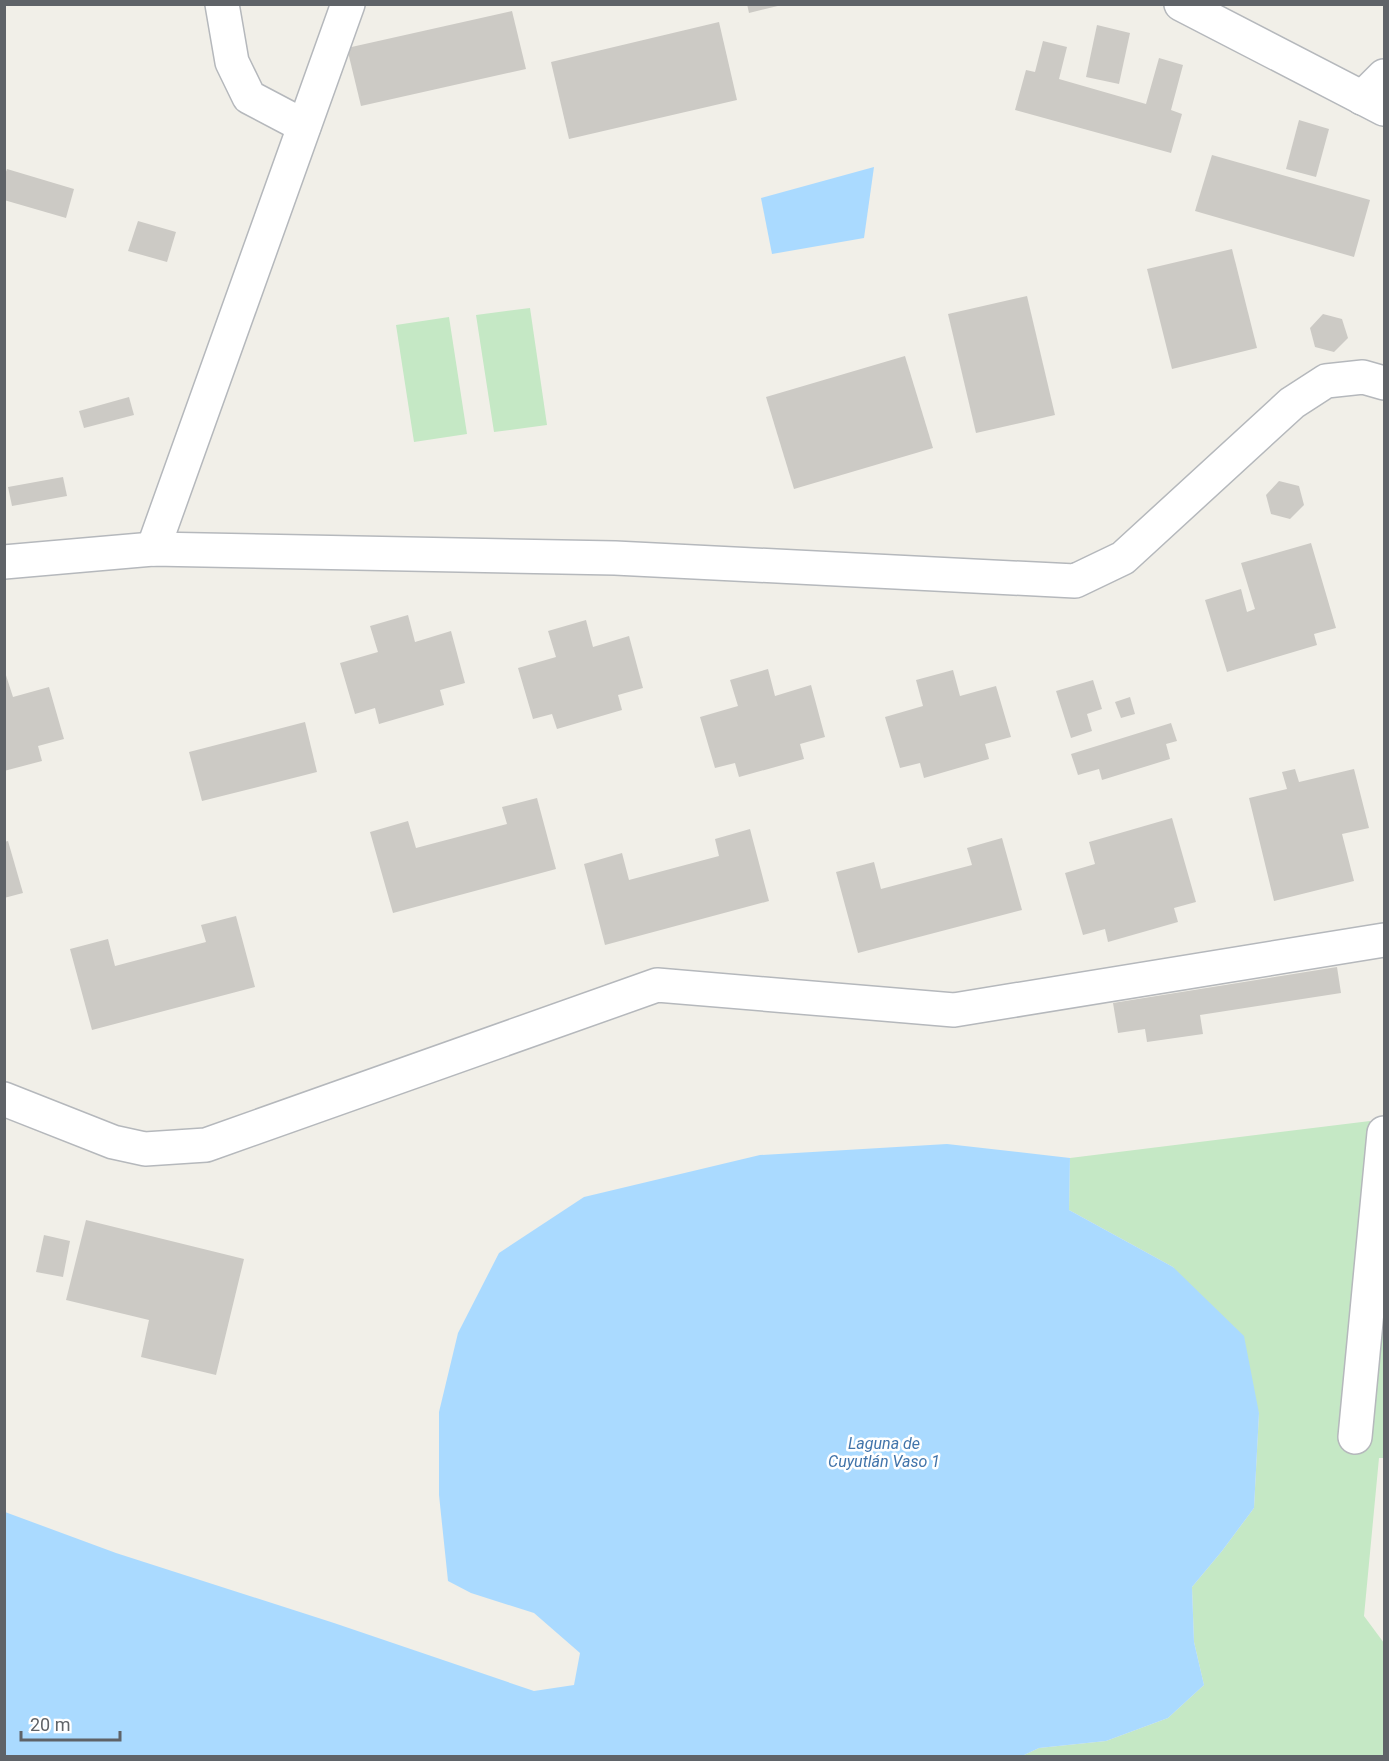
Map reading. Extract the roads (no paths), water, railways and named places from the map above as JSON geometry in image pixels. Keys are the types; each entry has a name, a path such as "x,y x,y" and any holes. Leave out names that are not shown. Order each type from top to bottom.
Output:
{"street":[{"path":"222,4 232,62 249,97 304,126"},
{"path":"153,549 348,4"},
{"path":"1181,4 1377,94"},
{"path":"4,562 153,549 615,558 1075,581 1123,558 1292,404 1326,381 1363,377 1384,383"},
{"path":"4,1099 113,1143 145,1149 206,1145 657,985 954,1010 1384,940"},
{"path":"1355,1437 1384,1133"}],"water":[{"path":"874,167 864,238 772,254 761,198"},
{"name":"Laguna de Cuyutlán Vaso 1","path":"947,1144 1070,1158 1069,1210 1173,1267 1244,1336 1259,1413 1254,1508 1192,1587 1194,1642 1204,1685 1168,1718 1106,1741 1039,1748 1022,1756 5,1756 5,1512 116,1553 334,1623 534,1691 574,1685 580,1653 534,1613 471,1593 448,1581 439,1495 439,1412 458,1333 499,1253 584,1197 760,1155"}]}
